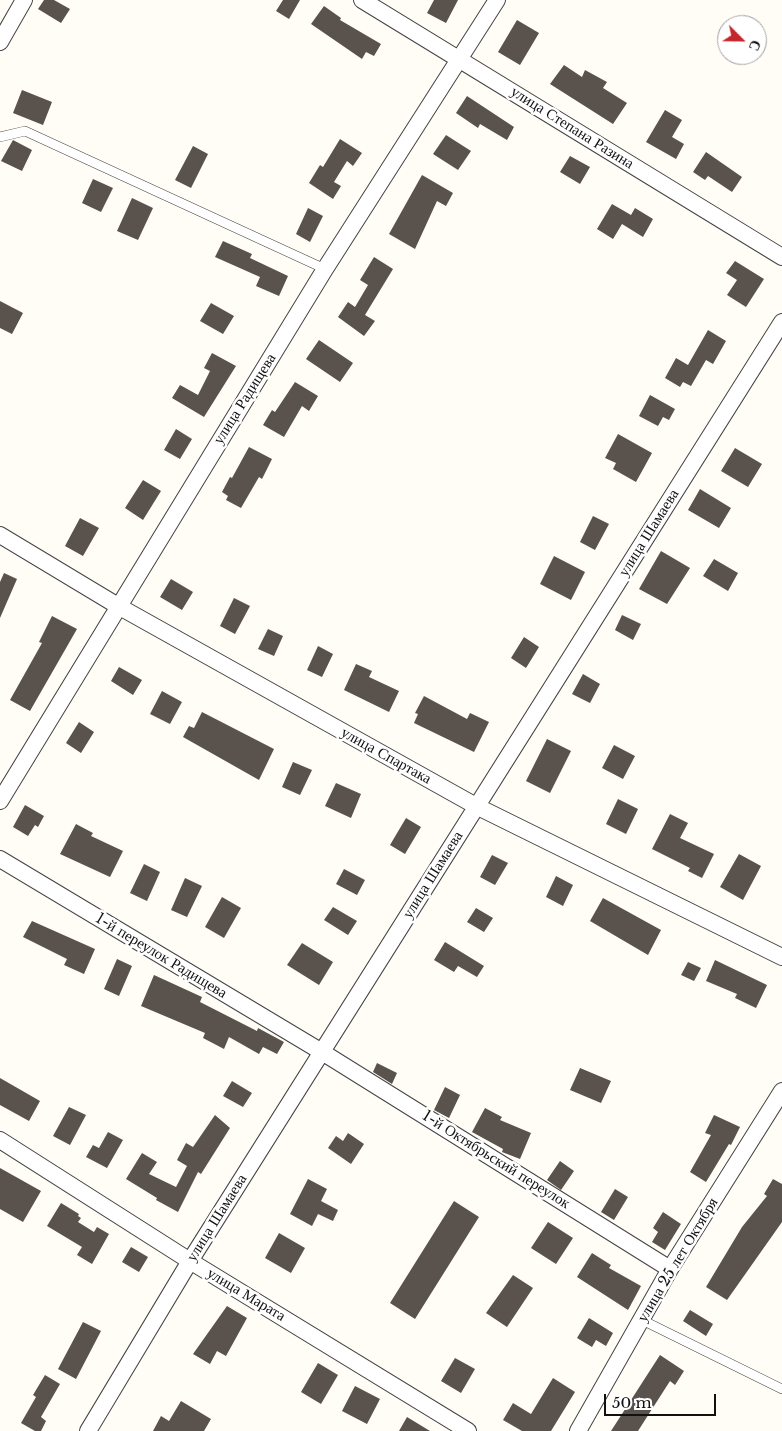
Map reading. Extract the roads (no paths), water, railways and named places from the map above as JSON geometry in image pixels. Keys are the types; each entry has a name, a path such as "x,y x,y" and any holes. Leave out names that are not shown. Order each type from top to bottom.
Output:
{"street":[{"path":"0,42 24,0"},
{"name":"улица Степана Разина","path":"362,0 782,257"},
{"name":"улица Радищева","path":"0,801 325,269 497,0"},
{"name":"улица Шамаева","path":"88,1431 190,1261 782,322"},
{"name":"улица Спартака","path":"0,535 118,606 476,806 782,957"},
{"name":"1-й переулок Радищева","path":"0,859 322,1052"},
{"name":"1-й Октябрьский переулок","path":"322,1052 670,1269"},
{"name":"улица 25 лет Октября","path":"578,1431 670,1269 782,1091"},
{"name":"улица Марата","path":"0,1140 190,1261 468,1431"}],"lane":[{"path":"0,137 25,131 325,269"},
{"path":"642,1320 782,1389"}]}
